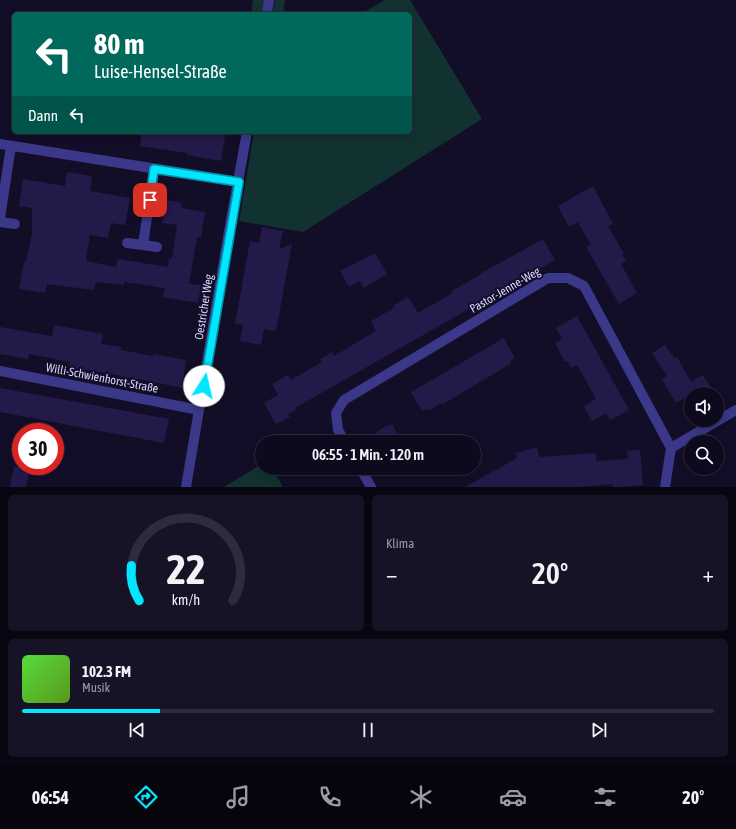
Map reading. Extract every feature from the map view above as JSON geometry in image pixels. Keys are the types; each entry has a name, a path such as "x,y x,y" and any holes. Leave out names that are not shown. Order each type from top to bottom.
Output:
{"street":[{"path":"267,12 269,0"},
{"name":"Oestricher Weg","path":"186,487 248,134"},
{"path":"0,144 239,182"},
{"path":"0,218 11,146"},
{"path":"143,245 154,169"},
{"path":"0,222 15,224"},
{"path":"127,243 158,247"},
{"name":"Pastor-Jenne-Weg","path":"341,435 338,430 336,413 344,400 548,278 568,278 584,286 671,448"},
{"name":"Willi-Schwienhorst-Straße","path":"0,371 199,410"},
{"path":"665,487 671,448 736,410"},
{"path":"364,475 371,487"}],"green space":[{"path":"253,0 265,0 262,12 251,12"},
{"path":"275,0 285,0 283,12 273,12"},
{"path":"385,0 410,0 482,119 303,232 239,221 254,134 412,134 412,12 364,12"},
{"path":"255,468 255,475 276,475 283,487 224,487"}],"building":[{"path":"142,134 225,135 221,161 187,155 187,153 140,146"},
{"path":"67,172 92,176 90,191 130,198 125,225 111,223 108,238 90,235 86,260 91,262 116,267 118,259 168,267 169,258 172,259 177,225 162,223 166,200 182,203 181,208 205,212 201,237 197,237 189,284 201,285 198,303 163,297 165,288 124,282 124,285 96,282 94,290 47,284 45,293 19,289 24,262 26,262 32,234 32,208 19,206 23,179 65,186"},
{"path":"593,186 613,224 608,226 624,254 622,254 626,261 621,264 637,293 619,304 586,247 591,245 578,222 569,227 558,206"},
{"path":"262,227 283,231 279,249 292,244 276,331 264,329 261,345 240,341 243,325 235,324 250,241 259,243"},
{"path":"543,239 555,260 295,408 296,410 288,415 290,417 276,424 264,403 278,395 272,384 288,375 291,380 322,362 320,359 332,352 334,356 376,331 371,321 394,308 393,306 408,297 418,313 453,293 452,291 480,274"},
{"path":"375,253 387,274 364,288 360,281 349,287 340,271"},
{"path":"577,316 629,410 610,420 606,413 592,421 584,406 596,399 577,365 571,368 567,361 565,362 555,343 562,339 556,328"},
{"path":"54,325 103,334 101,344 121,347 121,350 186,360 182,388 129,377 126,379 123,376 69,367 70,362 29,354 28,359 0,354 0,327 52,336"},
{"path":"504,338 515,358 511,360 510,364 443,404 442,403 430,410 426,409 422,411 411,392"},
{"path":"665,345 674,358 677,357 691,382 703,375 710,387 684,387 684,398 676,403 662,379 667,376 652,353"},
{"path":"0,388 169,419 164,443 0,412"},
{"path":"392,424 398,435 372,435"},
{"path":"537,447 539,457 596,453 596,461 628,459 627,451 640,450 643,485 622,487 613,487 613,484 578,487 465,487 517,458 516,453"},
{"path":"12,475 29,475 26,487 10,487"}],"route":[{"path":"150,200 154,169 239,182 229,231 204,386"}]}
